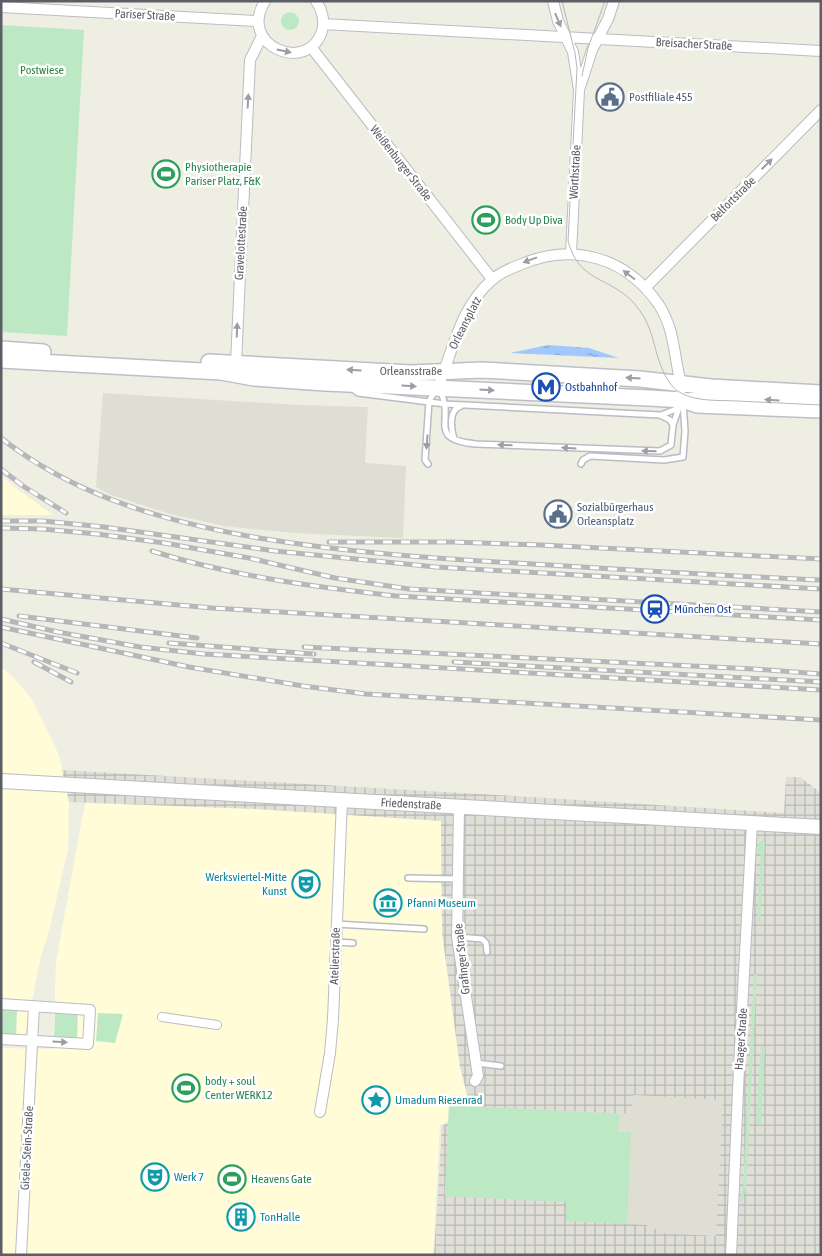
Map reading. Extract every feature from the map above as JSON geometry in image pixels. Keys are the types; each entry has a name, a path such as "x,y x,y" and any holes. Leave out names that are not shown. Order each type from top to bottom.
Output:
{"main road":[{"name":"Orleansstraße","path":"1,349 236,368 325,368 430,381 685,405 821,410"},
{"name":"Orleansstraße","path":"1,360 221,372 236,368 254,378 345,384 430,381 445,371 492,370 640,379 711,387 821,393"}],"street":[{"path":"265,1 258,21 262,36 269,45 279,51 290,53 301,52 317,40 323,24 323,15 319,3"},
{"name":"Wörthstraße","path":"553,1 558,21 574,57 579,90 571,253"},
{"name":"Wörthstraße","path":"579,90 596,40 608,20 614,1"},
{"name":"Pariser Straße","path":"1,7 258,21"},
{"path":"323,24 566,38"},
{"name":"Gravelottestraße","path":"236,368 250,60 262,36"},
{"name":"Breisacher Straße","path":"566,38 821,51"},
{"name":"Weißenburger Straße","path":"311,46 492,279"},
{"name":"Belfortstraße","path":"645,288 821,110"},
{"name":"Orleansplatz","path":"430,381 445,371 449,352 463,320 474,300 492,279 535,258 559,253 571,253 593,257 612,265 632,277 645,288 660,307 669,325 674,342 685,405"},
{"name":"Friedenstraße","path":"1,782 821,827"},
{"name":"Atelierstraße","path":"320,1112 330,1053 333,1019 342,800"},
{"name":"Grafinger Straße","path":"459,806 457,937 478,1076 475,1081"},
{"name":"Haager Straße","path":"731,1255 752,823"},
{"path":"1,1004 90,1010 88,1044 1,1039"},
{"name":"Gisela-Stein-Straße","path":"21,1255 34,1006"},
{"path":"162,1017 217,1025"}],"lane":[{"path":"1,354 290,373"},
{"path":"306,374 325,368"},
{"path":"430,381 444,398 444,429 454,440"},
{"name":"Orleansplatz","path":"429,401 430,381"},
{"name":"Orleansstraße","path":"345,384 358,393 429,401"},
{"path":"685,405 688,396 695,395 821,402"},
{"path":"428,464 425,460 429,401 444,404 661,415 670,420 673,425"},
{"path":"454,440 452,413 456,408 465,405"},
{"name":"Orleansstraße","path":"661,415 685,405"},
{"name":"Orleansplatz","path":"454,440 476,444 660,451 671,446 673,425 685,405"},
{"name":"Orleansplatz","path":"581,464 583,460 590,456 664,460 683,457 685,405"},
{"path":"408,878 457,879"},
{"path":"336,924 424,929"},
{"path":"457,937 482,939 486,943 487,952"},
{"path":"335,942 353,943"},
{"path":"475,1063 501,1066"}],"shaded area":[{"path":"103,393 298,405 368,407 365,463 406,466 403,538 294,533 224,526 170,514 111,495 96,487"},
{"path":"1,475 13,486 53,515 1,515"},
{"path":"1,667 11,675 32,699 59,755 69,802 68,849 50,927 40,960 25,1036 1,1034"},
{"path":"62,770 784,813 786,777 800,777 821,793 821,1255 434,1255 442,1126 472,1112 460,1067 442,932 441,821 256,809 69,802"},
{"path":"85,803 256,809 441,820 442,932 460,1067 470,1110 440,1125 433,1255 1,1255 1,1048 53,1049 56,961"},
{"path":"633,1095 723,1100 716,1236 656,1233 657,1229 647,1228 647,1225 566,1221 566,1202 445,1196 449,1105 632,1114"}],"green space":[{"path":"286,12 294,12 299,17 297,28 286,30 281,25 281,17"},
{"name":"Postwiese","path":"1,25 84,30 67,336 1,332"},
{"path":"759,841 765,842 760,922 757,922 761,855 757,854"},
{"path":"757,973 746,1188 742,1202 740,1200 743,1187 754,975"},
{"path":"1,1008 17,1009 16,1037 1,1036"},
{"path":"55,1011 78,1012 77,1040 54,1039"},
{"path":"98,1013 123,1014 115,1043 96,1041"},
{"path":"761,1047 765,1047 761,1123 756,1123"},
{"path":"449,1105 619,1114 618,1132 631,1132 627,1224 566,1221 566,1202 445,1196"}],"water":[{"path":"548,345 589,348 619,358 510,353"}],"tram line":[{"path":"562,1 577,68 568,241 579,264 595,277 623,293 640,310 649,328 664,373 671,384 681,393 694,398 709,400 821,405"},
{"path":"582,76 588,48 605,1"}],"railway":[{"path":"1,438 30,459 60,476 124,504 190,524 259,538 361,552 430,558 821,580"},
{"path":"1,469 23,486 66,513"},
{"path":"1,521 43,521 104,527 275,551 436,567 821,589"},
{"path":"1,528 42,529 97,534 164,543 249,558 335,578 409,589 821,612"},
{"path":"329,542 452,542 541,545 821,559"},
{"path":"152,551 182,560 273,580 396,596 821,620"},
{"path":"1,589 212,608 821,644"},
{"path":"19,616 197,638"},
{"path":"1,619 140,647 204,654 821,690"},
{"path":"1,627 189,667 303,686 366,694 821,720"},
{"path":"1,643 77,673"},
{"path":"169,643 314,654"},
{"path":"304,647 821,674"},
{"path":"34,662 71,682"},
{"path":"454,662 821,682"}],"place":[{"name":"Postfiliale 455","path":"610,97"},
{"name":"Physiotherapie Pariser Platz, F&K","path":"166,174"},
{"name":"Body Up Diva","path":"486,220"},
{"name":"Ostbahnhof","path":"546,387"},
{"name":"Sozialbürgerhaus Orleansplatz","path":"558,514"},
{"name":"München Ost","path":"655,609"},
{"name":"Werksviertel-Mitte Kunst","path":"306,884"},
{"name":"Pfanni Museum","path":"388,903"},
{"name":"body + soul Center WERK12","path":"186,1088"},
{"name":"Umadum Riesenrad","path":"376,1100"},
{"name":"Werk 7","path":"155,1177"},
{"name":"Heavens Gate","path":"232,1179"},
{"name":"TonHalle","path":"241,1217"}]}
